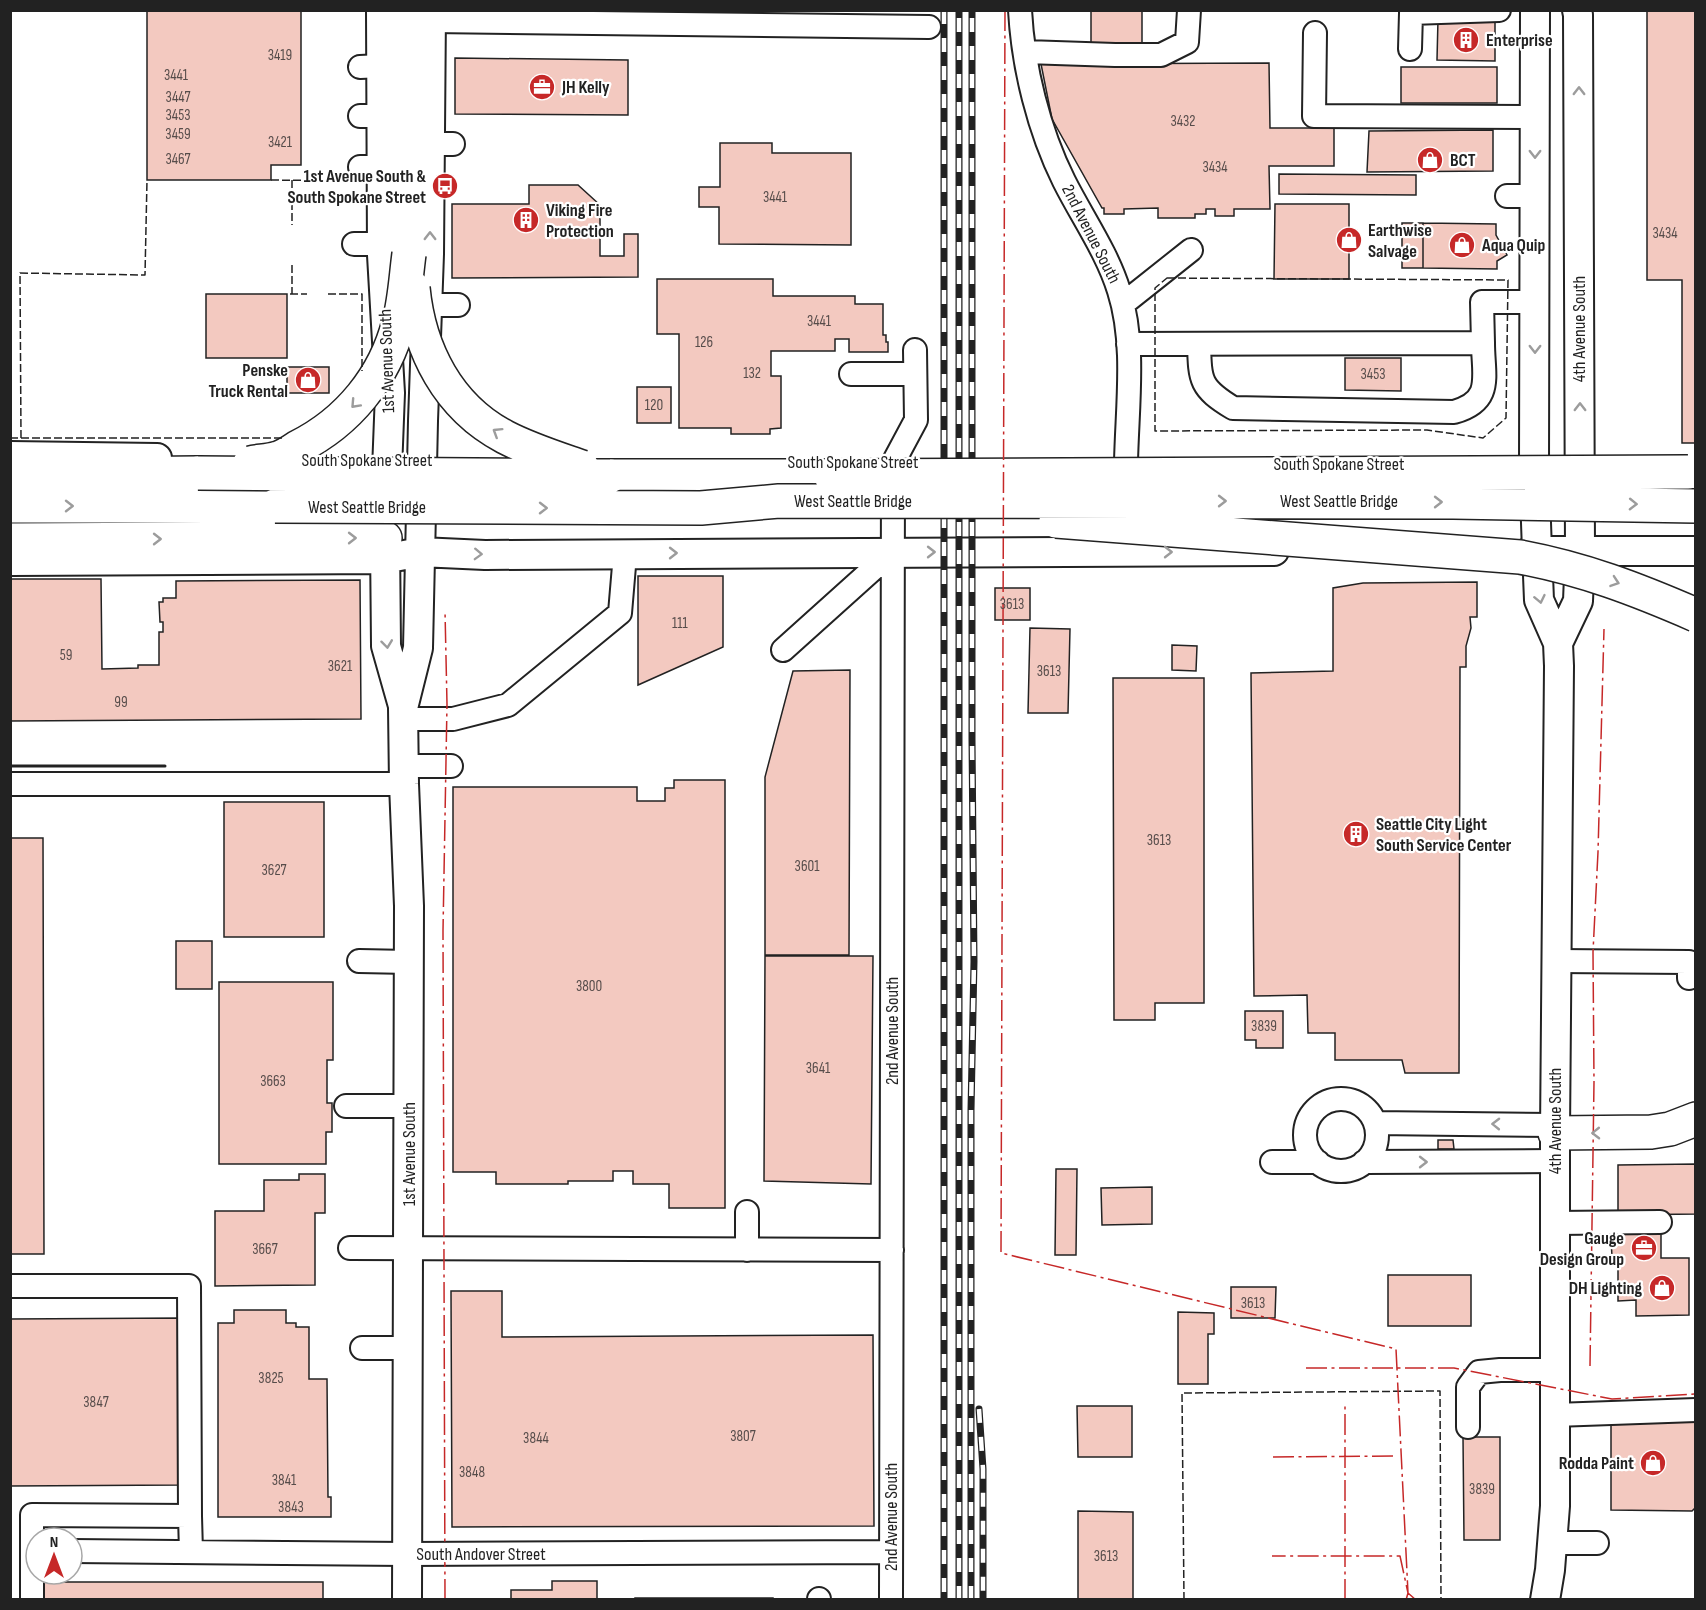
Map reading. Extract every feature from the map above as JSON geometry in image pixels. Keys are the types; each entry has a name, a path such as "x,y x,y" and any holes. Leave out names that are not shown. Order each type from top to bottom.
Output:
{"highway":[{"path":"198,473 278,458 310,441 336,425 363,395 379,372 400,321 382,247 383,69 423,14"},
{"path":"382,247 414,302 420,331 434,364 454,398 481,422 504,436 545,454 610,476"},
{"name":"West Seattle Bridge","path":"10,475 198,473 610,476 1695,472"},
{"name":"West Seattle Bridge","path":"10,506 701,508 779,501 1453,502 1695,506"},
{"path":"701,508 777,518 1015,518 1520,557 1592,573 1695,615"},
{"path":"10,540 98,539 385,549"},
{"path":"1555,1140 1651,1132 1670,1129 1695,1119"}],"main road":[{"name":"1st Avenue South","path":"381,10 383,69 371,116 371,167 382,247 390,393 385,549 386,646 403,714 409,906 407,1599"},
{"name":"4th Avenue South","path":"1535,10 1534,466 1537,551 1539,600 1558,643 1555,1506 1545,1599"},
{"name":"4th Avenue South","path":"1558,643 1578,601 1580,551 1579,27 1577,10"},
{"name":"1st Avenue South","path":"403,714 418,648 428,305 441,144 423,14"},
{"name":"South Spokane Street","path":"10,456 1695,466"},
{"path":"1051,463 1053,552"},
{"path":"1125,552 1126,463"},
{"path":"10,561 385,549 485,555 1695,551"}],"street":[{"name":"2nd Avenue South","path":"1020,10 1038,118 1063,179 1108,262 1123,304 1128,344 1126,463"},
{"path":"1026,52 1115,56 1161,55 1187,42 1189,10"},
{"path":"1410,49 1410,13 1500,10"},
{"path":"423,14 929,27"},
{"path":"1315,33 1314,116 1535,117"},
{"path":"1507,196 1535,196"},
{"path":"1123,304 1191,250"},
{"path":"1199,344 1200,373 1204,385 1215,397 1233,408 1454,412 1469,408 1484,392 1482,302 1535,302"},
{"path":"428,305 458,305"},
{"path":"1128,344 1483,343"},
{"path":"893,463 916,420 915,350"},
{"path":"851,374 915,374"},
{"name":"2nd Avenue South","path":"891,1599 893,463"},
{"path":"783,650 892,552"},
{"path":"403,714 453,719 508,705 620,613 625,554"},
{"path":"10,784 404,775 451,766"},
{"path":"359,961 409,962"},
{"path":"1556,968 1691,973"},
{"path":"1318,1162 1310,1152 1306,1140 1308,1122 1319,1107 1330,1101 1342,1099 1354,1101 1365,1108 1375,1123 1377,1142 1372,1153 1364,1162"},
{"path":"346,1106 409,1106"},
{"path":"1375,1123 1555,1140"},
{"path":"1272,1162 1318,1162 1336,1170 1346,1170 1364,1162 1555,1140"},
{"path":"747,1212 747,1250"},
{"path":"1555,1223 1660,1222"},
{"path":"350,1248 892,1250"},
{"path":"10,1286 189,1286 190,1552"},
{"path":"362,1348 408,1348"},
{"path":"1468,1427 1468,1386 1479,1372 1555,1370"},
{"path":"1555,1415 1695,1410"},
{"path":"24,1536 21,1515 190,1516"},
{"path":"1552,1543 1597,1543"},
{"name":"South Andover Street","path":"84,1551 407,1554 890,1552"}],"building":[{"path":"147,10 301,10 301,165 271,165 271,180 147,180"},
{"path":"1091,10 1142,10 1142,47 1091,47"},
{"path":"1647,10 1696,10 1696,443 1682,443 1682,280 1647,280"},
{"name":"Enterprise","path":"1438,19 1495,19 1495,61 1437,60"},
{"name":"JH Kelly","path":"455,58 628,60 628,115 455,114"},
{"path":"1269,63 1270,128 1334,128 1334,166 1269,166 1270,209 1234,209 1234,216 1215,216 1215,209 1206,209 1206,214 1195,214 1195,218 1158,218 1158,208 1124,209 1124,214 1104,214 1104,208 1052,119 1041,64"},
{"path":"1401,67 1497,67 1497,103 1401,103"},
{"name":"BCT","path":"1493,130 1493,171 1367,172 1369,131"},
{"path":"720,143 772,143 772,153 851,153 851,245 719,244 719,207 699,207 699,187 720,187"},
{"path":"1279,174 1416,175 1416,195 1279,194"},
{"name":"Viking Fire Protection","path":"529,185 578,185 600,205 600,256 624,256 624,234 638,234 638,277 452,278 452,204 529,204"},
{"path":"1275,204 1349,204 1349,279 1274,279"},
{"path":"1402,223 1423,223 1423,268 1402,268"},
{"name":"Aqua Quip","path":"1423,223 1496,224 1496,235 1507,255 1497,261 1497,269 1423,268"},
{"path":"657,279 773,279 773,296 855,296 855,304 883,304 883,335 886,335 888,352 849,352 849,339 835,339 835,351 771,351 771,376 781,376 781,428 770,429 770,434 731,434 731,428 679,428 679,334 657,334"},
{"path":"206,294 287,294 287,358 206,358"},
{"path":"1345,358 1401,358 1401,391 1345,390"},
{"name":"Penske Truck Rental","path":"287,367 329,367 329,393 287,393"},
{"path":"637,387 671,387 671,423 637,423"},
{"path":"638,576 723,576 723,647 638,685"},
{"path":"10,579 101,579 102,669 159,665 159,632 163,632 163,622 160,622 159,602 163,602 163,598 176,598 176,581 360,580 361,719 10,721"},
{"name":"Seattle City Light South Service Center","path":"1477,582 1477,617 1470,617 1471,628 1466,646 1466,667 1460,667 1459,1073 1405,1073 1402,1060 1335,1060 1335,1033 1308,1033 1307,995 1254,996 1251,673 1333,671 1333,588 1363,583"},
{"path":"995,588 1030,588 1030,620 995,620"},
{"path":"1030,628 1070,629 1068,713 1028,713"},
{"path":"1172,645 1197,646 1196,671 1172,670"},
{"path":"850,670 849,955 765,955 765,777 793,671"},
{"path":"1113,678 1204,678 1204,1003 1155,1003 1155,1020 1114,1020"},
{"path":"674,780 725,780 725,1208 669,1208 669,1184 633,1184 633,1171 613,1171 613,1181 568,1181 568,1184 496,1184 496,1172 453,1172 453,787 637,787 637,801 665,801 665,788 674,788"},
{"path":"224,802 324,802 324,937 224,937"},
{"path":"10,838 43,838 44,1254 10,1254"},
{"path":"176,941 212,941 212,989 176,989"},
{"path":"765,956 873,956 871,1184 764,1181"},
{"path":"219,982 333,982 333,1060 327,1060 327,1103 332,1103 332,1132 326,1132 326,1164 219,1164"},
{"path":"1245,1011 1283,1011 1283,1048 1256,1048 1256,1040 1245,1040"},
{"path":"1438,1140 1453,1140 1454,1149 1438,1149"},
{"path":"1696,1164 1696,1214 1618,1215 1618,1165"},
{"path":"1056,1169 1077,1169 1076,1255 1055,1255"},
{"path":"299,1174 325,1174 325,1213 315,1213 315,1285 215,1286 215,1211 264,1211 264,1180 299,1180"},
{"path":"1152,1187 1152,1224 1102,1225 1101,1188"},
{"path":"1661,1232 1661,1258 1689,1258 1689,1315 1636,1316 1636,1300 1618,1301 1618,1258 1612,1258 1611,1236 1618,1236 1618,1233"},
{"path":"1388,1275 1471,1275 1471,1326 1388,1326"},
{"path":"1231,1287 1276,1287 1275,1318 1231,1318"},
{"path":"451,1291 502,1291 502,1337 873,1335 874,1526 452,1527"},
{"path":"234,1310 286,1310 286,1323 296,1323 296,1327 309,1327 309,1379 327,1379 328,1497 331,1497 331,1517 218,1517 218,1323 234,1323"},
{"path":"1178,1312 1214,1313 1214,1334 1208,1334 1208,1384 1178,1384"},
{"path":"181,1318 182,1485 10,1486 10,1319"},
{"path":"1077,1406 1132,1406 1132,1457 1078,1457"},
{"name":"Rodda Paint","path":"1611,1418 1696,1419 1696,1507 1692,1511 1611,1510"},
{"path":"1463,1437 1500,1437 1500,1540 1464,1540"},
{"path":"1078,1511 1133,1512 1133,1600 1078,1600"},
{"path":"552,1581 597,1581 597,1600 463,1600 511,1599 511,1590 552,1590"},
{"path":"84,1582 323,1582 323,1600 43,1600 43,1586 84,1586"},
{"path":"635,1598 773,1598 773,1600 635,1600"}],"railway":[{"path":"944,10 944,1600"},
{"path":"959,10 959,1600"},
{"path":"971,1600 971,1110 974,961 972,10"},
{"path":"979,1409 983,1469 983,1600"}],"fence":[{"path":"21,438 20,273 145,275 147,180"},
{"path":"271,180 354,181"},
{"path":"292,180 292,225"},
{"path":"292,265 292,294"},
{"path":"1167,278 1508,280 1506,418 1483,438 1427,430 1155,431 1155,288 1167,278"},
{"path":"290,294 307,294"},
{"path":"328,294 362,294 362,371"},
{"path":"10,438 284,438"},
{"path":"1184,1600 1182,1393 1440,1391 1441,1600"}],"wall":[{"path":"10,766 165,766"}],"power":[{"path":"1005,10 1001,1253 1396,1349 1408,1593 1400,1556 1272,1556"},
{"path":"445,611 447,704 443,931 445,1600"},
{"path":"1590,1366 1594,1082 1593,952 1604,629"},
{"path":"1306,1368 1454,1368 1612,1399 1696,1394"},
{"path":"1345,1403 1345,1600"},
{"path":"1273,1457 1394,1456"},
{"path":"1406,1600 1408,1593 1416,1600"}],"place":[{"name":"Enterprise","path":"1466,40"},
{"name":"JH Kelly","path":"542,87"},
{"name":"BCT","path":"1430,160"},
{"name":"1st Avenue South & South Spokane Street","path":"445,186"},
{"name":"Viking Fire Protection","path":"526,220"},
{"name":"Earthwise Salvage","path":"1349,240"},
{"name":"Aqua Quip","path":"1462,245"},
{"name":"Penske Truck Rental","path":"308,380"},
{"name":"Seattle City Light South Service Center","path":"1356,834"},
{"name":"Gauge Design Group","path":"1644,1248"},
{"name":"DH Lighting","path":"1662,1288"},
{"name":"Rodda Paint","path":"1653,1463"}]}
